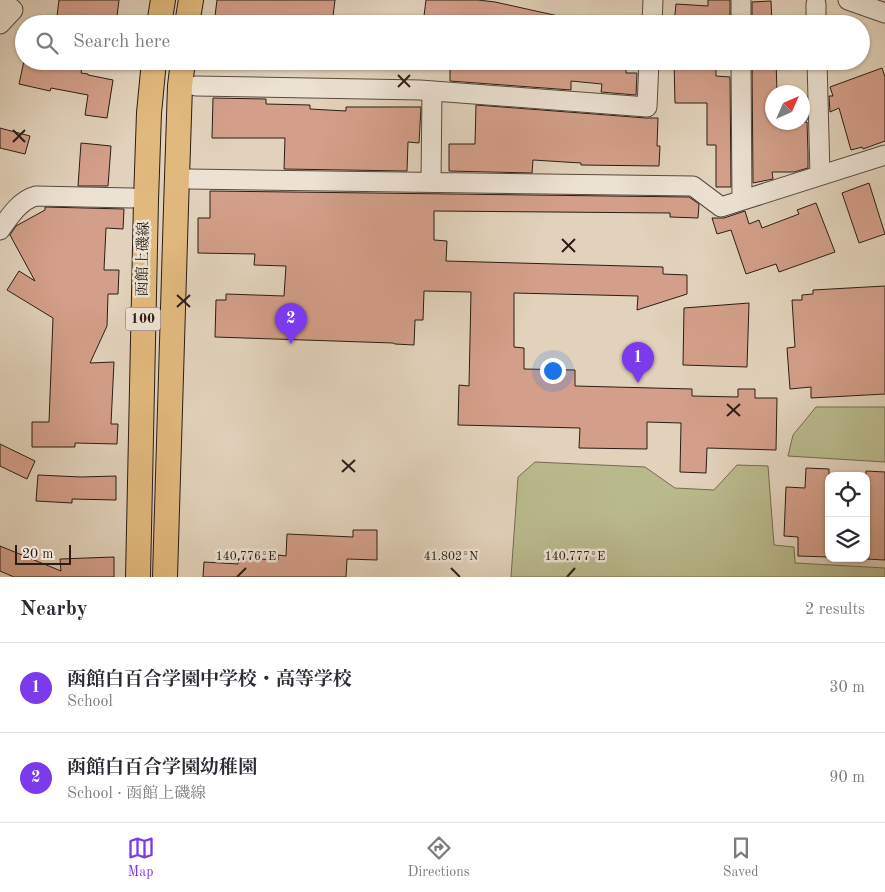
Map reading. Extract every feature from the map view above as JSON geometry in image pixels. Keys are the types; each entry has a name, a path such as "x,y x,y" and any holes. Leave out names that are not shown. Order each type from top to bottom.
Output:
{"main road":[{"path":"160,15 163,0"},
{"path":"188,15 191,0"},
{"name":"函館上磯線","path":"138,577 146,200 149,113 153,70"},
{"name":"函館上磯線","path":"165,577 182,70"}],"street":[{"path":"0,24 13,10 2,0"},
{"path":"652,15 653,0"},
{"path":"741,0 741,15"},
{"path":"848,0 885,13"},
{"path":"816,4 816,15"},
{"path":"196,86 432,91 647,107 649,70"},
{"path":"741,70 742,200"},
{"path":"817,70 820,175"},
{"path":"432,91 432,182"},
{"path":"189,179 694,186 721,207 885,155"},
{"path":"0,230 21,204 29,198 36,196 132,198"}],"green space":[{"path":"816,407 885,407 885,462 788,456 793,435"},
{"path":"535,462 645,467 675,488 714,490 737,465 768,466 774,545 794,547 795,563 885,568 885,577 511,577 518,477"}],"building":[{"path":"59,0 119,0 117,15 57,15"},
{"path":"217,0 335,0 333,15 215,15"},
{"path":"426,0 478,0 554,15 424,15"},
{"path":"708,0 730,0 730,15 675,15 676,4 708,6"},
{"path":"771,1 772,15 752,15 752,2"},
{"path":"882,68 885,77 885,141 863,149 862,147 851,150 839,108 830,112 829,96 833,96 830,87"},
{"path":"22,70 82,70 81,73 113,80 107,118 85,115 88,95 51,88 50,91 19,84"},
{"path":"450,70 626,70 626,73 637,73 636,95 601,92 602,84 571,81 571,90 450,81"},
{"path":"674,70 716,70 716,76 730,77 731,187 716,187 716,145 707,145 707,103 675,103"},
{"path":"752,70 776,70 777,85 765,85 765,130 807,130 808,168 794,172 772,172 773,179 753,183"},
{"path":"213,98 266,99 266,104 310,105 310,109 346,111 346,107 421,107 419,143 408,142 407,171 284,169 285,138 212,138"},
{"path":"476,105 658,118 657,146 660,146 659,166 581,165 581,163 533,160 532,173 449,171 449,144 475,144"},
{"path":"0,128 30,136 25,154 0,148"},
{"path":"81,143 111,146 108,186 78,186"},
{"path":"869,183 885,234 859,243 842,193"},
{"path":"210,191 689,197 699,204 698,218 670,217 670,213 434,211 434,240 447,241 446,261 663,267 663,274 687,275 687,294 637,310 638,296 514,293 514,347 524,348 524,369 575,370 575,386 692,389 692,396 738,397 738,389 755,389 755,398 777,398 776,450 707,448 706,473 680,472 681,423 647,422 647,449 579,448 580,428 458,425 459,385 469,386 471,292 424,291 423,320 415,320 414,345 215,337 216,300 226,300 226,294 284,296 286,266 254,265 255,254 198,253 198,218 210,218"},
{"path":"816,203 835,252 779,272 776,264 746,274 731,230 717,234 712,218 724,218 745,211 749,224 759,220 762,228 799,214 797,210"},
{"path":"45,207 124,209 123,229 106,228 104,270 119,270 118,294 108,294 107,326 90,363 114,362 111,424 118,424 117,444 75,443 75,447 32,447 32,422 49,422 53,318 7,290 19,271 35,281 10,235 16,226 45,210"},
{"path":"885,286 885,394 811,398 811,387 790,389 787,348 795,347 792,300 802,300 802,295 813,294 813,290"},
{"path":"749,303 747,367 683,365 684,308"},
{"path":"0,444 35,461 27,479 0,466"},
{"path":"806,468 829,469 829,472 825,472 825,557 798,556 798,537 784,536 786,487 805,488"},
{"path":"866,471 885,472 885,560 870,559 870,472"},
{"path":"38,475 116,476 116,500 72,499 72,503 36,501"},
{"path":"353,530 377,530 377,560 347,559 346,577 203,577 204,562 238,564 239,558 278,560 278,555 286,556 287,534 353,537"},
{"path":"0,546 61,571 60,559 114,557 114,577 14,577 0,571"}],"place":[{"name":"函館白百合学園幼稚園","path":"291,344"},
{"name":"函館白百合学園中学校・高等学校","path":"638,383"}]}
